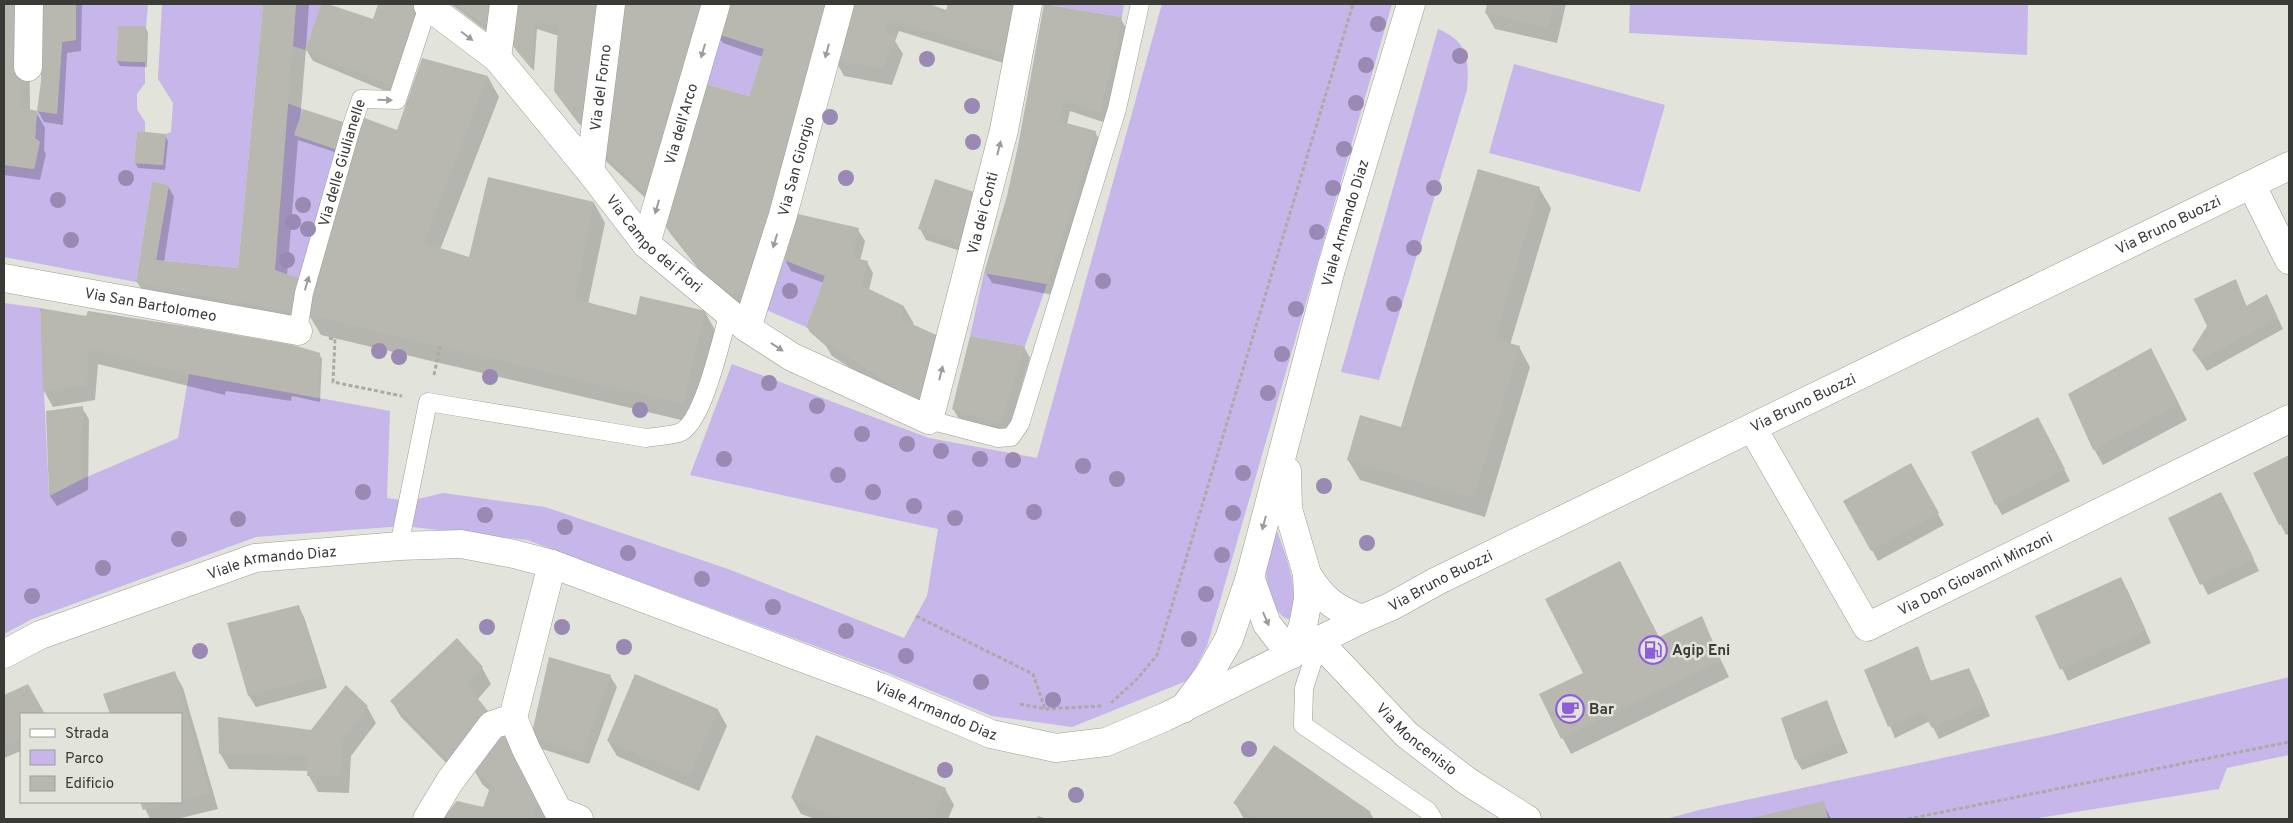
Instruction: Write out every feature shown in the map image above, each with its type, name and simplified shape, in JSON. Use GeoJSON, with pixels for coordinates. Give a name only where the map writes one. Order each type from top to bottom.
{"type":"FeatureCollection","features":[{"type":"Feature","properties":{"kind":"street"},"geometry":{"type":"LineString","coordinates":[[28,67],[29,4]]}},
{"type":"Feature","properties":{"kind":"street"},"geometry":{"type":"LineString","coordinates":[[497,58],[504,4]]}},
{"type":"Feature","properties":{"kind":"street","name":"Via del Forno"},"geometry":{"type":"LineString","coordinates":[[590,171],[611,4]]}},
{"type":"Feature","properties":{"kind":"street","name":"Via dell'Arco"},"geometry":{"type":"LineString","coordinates":[[646,244],[716,4]]}},
{"type":"Feature","properties":{"kind":"street","name":"Via San Giorgio"},"geometry":{"type":"LineString","coordinates":[[738,321],[783,215],[840,4]]}},
{"type":"Feature","properties":{"kind":"street","name":"Via dei Conti"},"geometry":{"type":"LineString","coordinates":[[929,420],[1004,130],[1028,4]]}},
{"type":"Feature","properties":{"kind":"street","name":"Viale Armando Diaz"},"geometry":{"type":"LineString","coordinates":[[1287,442],[1331,269],[1411,4]]}},
{"type":"Feature","properties":{"kind":"street","name":"Via Campo dei Fiori"},"geometry":{"type":"LineString","coordinates":[[428,5],[497,58],[590,171],[646,244],[738,321],[792,357],[929,420]]}},
{"type":"Feature","properties":{"kind":"street","name":"Via Bruno Buozzi"},"geometry":{"type":"LineString","coordinates":[[1319,642],[1362,619],[1392,606],[1407,596],[2252,186],[2289,166]]}},
{"type":"Feature","properties":{"kind":"street"},"geometry":{"type":"LineString","coordinates":[[2252,186],[2289,260]]}},
{"type":"Feature","properties":{"kind":"street","name":"Via San Bartolomeo"},"geometry":{"type":"LineString","coordinates":[[4,278],[298,331]]}},
{"type":"Feature","properties":{"kind":"street","name":"Via Don Giovanni Minzoni"},"geometry":{"type":"LineString","coordinates":[[1753,429],[1867,627],[2289,419]]}},
{"type":"Feature","properties":{"kind":"street"},"geometry":{"type":"LineString","coordinates":[[1250,577],[1267,624],[1291,655],[1303,626],[1308,599],[1307,574],[1288,509],[1287,442]]}},
{"type":"Feature","properties":{"kind":"street"},"geometry":{"type":"LineString","coordinates":[[1183,709],[1209,674],[1229,639],[1250,577],[1287,442]]}},
{"type":"Feature","properties":{"kind":"street","name":"Viale Armando Diaz"},"geometry":{"type":"LineString","coordinates":[[4,654],[40,635],[255,558],[399,546],[460,544],[514,554],[552,564],[880,687],[1000,736],[1056,748],[1106,742],[1183,709],[1319,642]]}},
{"type":"Feature","properties":{"kind":"street"},"geometry":{"type":"LineString","coordinates":[[552,564],[513,718],[526,749],[558,811],[580,819]]}},
{"type":"Feature","properties":{"kind":"street"},"geometry":{"type":"LineString","coordinates":[[1307,574],[1319,594],[1338,609],[1362,619]]}},
{"type":"Feature","properties":{"kind":"street","name":"Via Moncenisio"},"geometry":{"type":"LineString","coordinates":[[1319,642],[1407,735],[1467,782],[1528,819]]}},
{"type":"Feature","properties":{"kind":"street"},"geometry":{"type":"LineString","coordinates":[[427,819],[450,781],[492,725],[513,718]]}},
{"type":"Feature","properties":{"kind":"lane"},"geometry":{"type":"LineString","coordinates":[[929,420],[998,438],[1011,436],[1020,424],[1117,109],[1140,4]]}},
{"type":"Feature","properties":{"kind":"lane","name":"Via delle Giulianelle"},"geometry":{"type":"LineString","coordinates":[[298,331],[304,293],[361,99],[397,100],[428,5]]}},
{"type":"Feature","properties":{"kind":"lane"},"geometry":{"type":"LineString","coordinates":[[399,546],[428,402],[646,438],[681,432],[691,422],[703,401],[738,321]]}},
{"type":"Feature","properties":{"kind":"lane"},"geometry":{"type":"LineString","coordinates":[[1319,642],[1304,688],[1303,724],[1428,811],[1433,819]]}},
{"type":"Feature","properties":{"kind":"path"},"geometry":{"type":"LineString","coordinates":[[1011,703],[1045,709],[1108,706],[1137,679],[1157,655],[1353,4]]}},
{"type":"Feature","properties":{"kind":"path"},"geometry":{"type":"LineString","coordinates":[[334,339],[333,382],[428,402]]}},
{"type":"Feature","properties":{"kind":"path"},"geometry":{"type":"LineString","coordinates":[[916,616],[1033,674],[1045,709]]}},
{"type":"Feature","properties":{"kind":"path"},"geometry":{"type":"LineString","coordinates":[[1908,819],[2289,742]]}},
{"type":"Feature","properties":{"kind":"green space"},"geometry":{"type":"Polygon","coordinates":[[[76,4],[148,4],[146,26],[118,26],[116,61],[145,62],[145,83],[137,94],[137,109],[145,122],[145,132],[137,131],[134,163],[162,165],[166,134],[171,132],[173,103],[158,79],[162,4],[263,4],[238,268],[156,260],[169,185],[152,181],[136,282],[4,257],[4,165],[34,169],[40,142],[35,138],[37,111],[57,114],[62,42],[76,40],[76,4]]]}},
{"type":"Feature","properties":{"kind":"green space"},"geometry":{"type":"Polygon","coordinates":[[[296,4],[321,4],[305,50],[293,46],[296,4]]]}},
{"type":"Feature","properties":{"kind":"green space"},"geometry":{"type":"Polygon","coordinates":[[[1045,4],[1124,4],[1122,17],[1045,4]]]}},
{"type":"Feature","properties":{"kind":"green space"},"geometry":{"type":"Polygon","coordinates":[[[1162,4],[1392,4],[1207,646],[1189,680],[1072,727],[992,716],[886,672],[527,540],[404,526],[256,537],[32,619],[4,634],[4,303],[40,308],[49,496],[82,479],[178,438],[189,374],[390,411],[387,498],[409,501],[443,493],[545,507],[728,569],[904,638],[927,596],[938,529],[690,475],[732,364],[929,438],[1037,458],[1162,4]]]}},
{"type":"Feature","properties":{"kind":"green space"},"geometry":{"type":"Polygon","coordinates":[[[1630,4],[2028,4],[2027,55],[1629,33],[1630,4]]]}},
{"type":"Feature","properties":{"kind":"green space"},"geometry":{"type":"Polygon","coordinates":[[[1438,29],[1456,40],[1465,53],[1468,70],[1467,90],[1379,380],[1341,372],[1438,29]]]}},
{"type":"Feature","properties":{"kind":"green space"},"geometry":{"type":"Polygon","coordinates":[[[715,33],[764,49],[749,96],[699,82],[715,33]]]}},
{"type":"Feature","properties":{"kind":"green space"},"geometry":{"type":"Polygon","coordinates":[[[1514,64],[1665,105],[1640,192],[1489,153],[1514,64]]]}},
{"type":"Feature","properties":{"kind":"green space"},"geometry":{"type":"Polygon","coordinates":[[[287,103],[303,109],[294,135],[338,150],[302,279],[274,271],[287,103]]]}},
{"type":"Feature","properties":{"kind":"green space"},"geometry":{"type":"Polygon","coordinates":[[[784,260],[825,276],[806,327],[764,309],[784,260]]]}},
{"type":"Feature","properties":{"kind":"green space"},"geometry":{"type":"Polygon","coordinates":[[[984,273],[1047,284],[1025,346],[970,336],[984,273]]]}},
{"type":"Feature","properties":{"kind":"green space"},"geometry":{"type":"Polygon","coordinates":[[[1274,522],[1290,569],[1294,594],[1292,618],[1287,619],[1282,616],[1274,604],[1267,580],[1266,566],[1274,522]]]}},
{"type":"Feature","properties":{"kind":"green space"},"geometry":{"type":"Polygon","coordinates":[[[2289,677],[2289,755],[2227,768],[2219,789],[2032,819],[1666,819],[1699,810],[2055,734],[2289,677]]]}},
{"type":"Feature","properties":{"kind":"building"},"geometry":{"type":"Polygon","coordinates":[[[4,4],[23,4],[20,107],[37,111],[35,138],[40,142],[34,169],[4,165],[4,4]]]}},
{"type":"Feature","properties":{"kind":"building"},"geometry":{"type":"Polygon","coordinates":[[[42,4],[76,4],[76,40],[62,42],[57,114],[37,111],[41,81],[42,4]]]}},
{"type":"Feature","properties":{"kind":"building"},"geometry":{"type":"Polygon","coordinates":[[[263,4],[296,4],[275,270],[302,279],[295,313],[136,282],[152,181],[169,185],[156,260],[238,268],[263,4]]]}},
{"type":"Feature","properties":{"kind":"building"},"geometry":{"type":"Polygon","coordinates":[[[321,4],[328,4],[373,19],[378,4],[421,4],[421,6],[413,10],[415,34],[396,88],[305,50],[321,4]]]}},
{"type":"Feature","properties":{"kind":"building"},"geometry":{"type":"Polygon","coordinates":[[[457,4],[497,4],[492,31],[457,4]]]}},
{"type":"Feature","properties":{"kind":"building"},"geometry":{"type":"Polygon","coordinates":[[[510,4],[603,4],[584,126],[579,124],[554,91],[558,27],[535,20],[531,68],[512,45],[510,4]]]}},
{"type":"Feature","properties":{"kind":"building"},"geometry":{"type":"Polygon","coordinates":[[[621,4],[711,4],[651,199],[599,150],[621,4]]]}},
{"type":"Feature","properties":{"kind":"building"},"geometry":{"type":"Polygon","coordinates":[[[723,4],[832,4],[749,298],[729,292],[704,274],[662,222],[699,82],[749,96],[764,49],[715,33],[723,4]]]}},
{"type":"Feature","properties":{"kind":"building"},"geometry":{"type":"Polygon","coordinates":[[[849,4],[929,4],[946,10],[948,4],[1018,4],[1007,56],[888,19],[884,32],[895,37],[883,69],[834,60],[849,4]]]}},
{"type":"Feature","properties":{"kind":"building"},"geometry":{"type":"Polygon","coordinates":[[[1044,4],[1122,17],[1100,113],[1064,100],[1059,121],[1096,131],[1047,284],[984,273],[1007,196],[1044,4]]]}},
{"type":"Feature","properties":{"kind":"building"},"geometry":{"type":"Polygon","coordinates":[[[1487,4],[1554,4],[1548,28],[1485,13],[1487,4]]]}},
{"type":"Feature","properties":{"kind":"building"},"geometry":{"type":"Polygon","coordinates":[[[118,26],[146,26],[145,62],[116,61],[118,26]]]}},
{"type":"Feature","properties":{"kind":"building"},"geometry":{"type":"Polygon","coordinates":[[[422,58],[488,76],[424,243],[469,257],[488,177],[594,202],[575,299],[636,315],[640,296],[706,311],[683,404],[308,315],[313,278],[362,117],[397,130],[422,58]]]}},
{"type":"Feature","properties":{"kind":"building"},"geometry":{"type":"Polygon","coordinates":[[[303,109],[346,123],[338,150],[294,135],[303,109]]]}},
{"type":"Feature","properties":{"kind":"building"},"geometry":{"type":"Polygon","coordinates":[[[137,131],[166,134],[163,165],[134,163],[137,131]]]}},
{"type":"Feature","properties":{"kind":"building"},"geometry":{"type":"Polygon","coordinates":[[[1478,169],[1540,187],[1495,339],[1520,346],[1474,498],[1347,460],[1360,415],[1401,427],[1478,169]]]}},
{"type":"Feature","properties":{"kind":"building"},"geometry":{"type":"Polygon","coordinates":[[[935,179],[980,194],[967,245],[918,229],[935,179]]]}},
{"type":"Feature","properties":{"kind":"building"},"geometry":{"type":"Polygon","coordinates":[[[798,214],[859,228],[852,257],[868,261],[861,285],[904,306],[901,319],[943,338],[926,408],[822,340],[806,327],[825,276],[784,260],[798,214]]]}},
{"type":"Feature","properties":{"kind":"building"},"geometry":{"type":"Polygon","coordinates":[[[2236,279],[2246,306],[2267,294],[2278,318],[2200,360],[2192,350],[2207,326],[2194,299],[2236,279]]]}},
{"type":"Feature","properties":{"kind":"building"},"geometry":{"type":"Polygon","coordinates":[[[40,308],[86,316],[88,311],[197,328],[293,345],[320,353],[318,398],[189,374],[89,348],[87,385],[43,391],[40,308]]]}},
{"type":"Feature","properties":{"kind":"building"},"geometry":{"type":"Polygon","coordinates":[[[970,336],[1025,346],[1001,424],[952,409],[970,336]]]}},
{"type":"Feature","properties":{"kind":"building"},"geometry":{"type":"Polygon","coordinates":[[[2151,348],[2179,404],[2093,450],[2068,394],[2151,348]]]}},
{"type":"Feature","properties":{"kind":"building"},"geometry":{"type":"Polygon","coordinates":[[[83,406],[82,479],[49,496],[46,411],[83,406]]]}},
{"type":"Feature","properties":{"kind":"building"},"geometry":{"type":"Polygon","coordinates":[[[2038,417],[2065,469],[1995,505],[1971,452],[2038,417]]]}},
{"type":"Feature","properties":{"kind":"building"},"geometry":{"type":"Polygon","coordinates":[[[2289,455],[2289,520],[2279,525],[2253,473],[2289,455]]]}},
{"type":"Feature","properties":{"kind":"building"},"geometry":{"type":"Polygon","coordinates":[[[1911,463],[1939,513],[1871,551],[1843,501],[1911,463]]]}},
{"type":"Feature","properties":{"kind":"building"},"geometry":{"type":"Polygon","coordinates":[[[2221,492],[2254,559],[2200,585],[2168,518],[2221,492]]]}},
{"type":"Feature","properties":{"kind":"building"},"geometry":{"type":"Polygon","coordinates":[[[1620,561],[1659,637],[1702,616],[1721,661],[1561,739],[1539,694],[1583,673],[1545,599],[1620,561]]]}},
{"type":"Feature","properties":{"kind":"building"},"geometry":{"type":"Polygon","coordinates":[[[2121,577],[2146,631],[2060,670],[2035,616],[2121,577]]]}},
{"type":"Feature","properties":{"kind":"building"},"geometry":{"type":"Polygon","coordinates":[[[299,605],[322,676],[248,696],[227,623],[299,605]]]}},
{"type":"Feature","properties":{"kind":"building"},"geometry":{"type":"Polygon","coordinates":[[[457,638],[483,667],[467,685],[491,715],[451,762],[390,701],[457,638]]]}},
{"type":"Feature","properties":{"kind":"building"},"geometry":{"type":"Polygon","coordinates":[[[1918,646],[1930,681],[1969,668],[1985,704],[1932,728],[1922,711],[1888,727],[1864,670],[1918,646]]]}},
{"type":"Feature","properties":{"kind":"building"},"geometry":{"type":"Polygon","coordinates":[[[549,657],[611,675],[583,754],[531,737],[549,657]]]}},
{"type":"Feature","properties":{"kind":"building"},"geometry":{"type":"Polygon","coordinates":[[[175,671],[210,793],[182,800],[182,713],[110,713],[103,694],[175,671]]]}},
{"type":"Feature","properties":{"kind":"building"},"geometry":{"type":"Polygon","coordinates":[[[635,674],[718,709],[690,776],[607,741],[635,674]]]}},
{"type":"Feature","properties":{"kind":"building"},"geometry":{"type":"Polygon","coordinates":[[[28,684],[44,713],[20,713],[20,738],[4,745],[4,695],[28,684]]]}},
{"type":"Feature","properties":{"kind":"building"},"geometry":{"type":"Polygon","coordinates":[[[346,685],[368,706],[343,740],[340,777],[307,776],[308,756],[219,754],[218,717],[311,730],[346,685]]]}},
{"type":"Feature","properties":{"kind":"building"},"geometry":{"type":"Polygon","coordinates":[[[1827,700],[1843,742],[1795,760],[1781,718],[1827,700]]]}},
{"type":"Feature","properties":{"kind":"building"},"geometry":{"type":"Polygon","coordinates":[[[500,730],[542,788],[533,819],[442,819],[457,801],[483,807],[491,785],[472,768],[500,730]]]}},
{"type":"Feature","properties":{"kind":"building"},"geometry":{"type":"Polygon","coordinates":[[[816,735],[946,788],[933,819],[843,819],[791,798],[816,735]]]}},
{"type":"Feature","properties":{"kind":"building"},"geometry":{"type":"Polygon","coordinates":[[[1274,745],[1371,812],[1367,819],[1256,819],[1233,803],[1274,745]]]}},
{"type":"Feature","properties":{"kind":"building"},"geometry":{"type":"Polygon","coordinates":[[[1824,801],[1828,819],[1751,819],[1751,818],[1824,801]]]}},
{"type":"Feature","properties":{"kind":"building"},"geometry":{"type":"Polygon","coordinates":[[[140,803],[169,803],[143,810],[140,803]]]}},
{"type":"Feature","properties":{"kind":"place","name":"Agip Eni"},"geometry":{"type":"Point","coordinates":[1653,650]}},
{"type":"Feature","properties":{"kind":"place","name":"Bar"},"geometry":{"type":"Point","coordinates":[1570,709]}}]}
